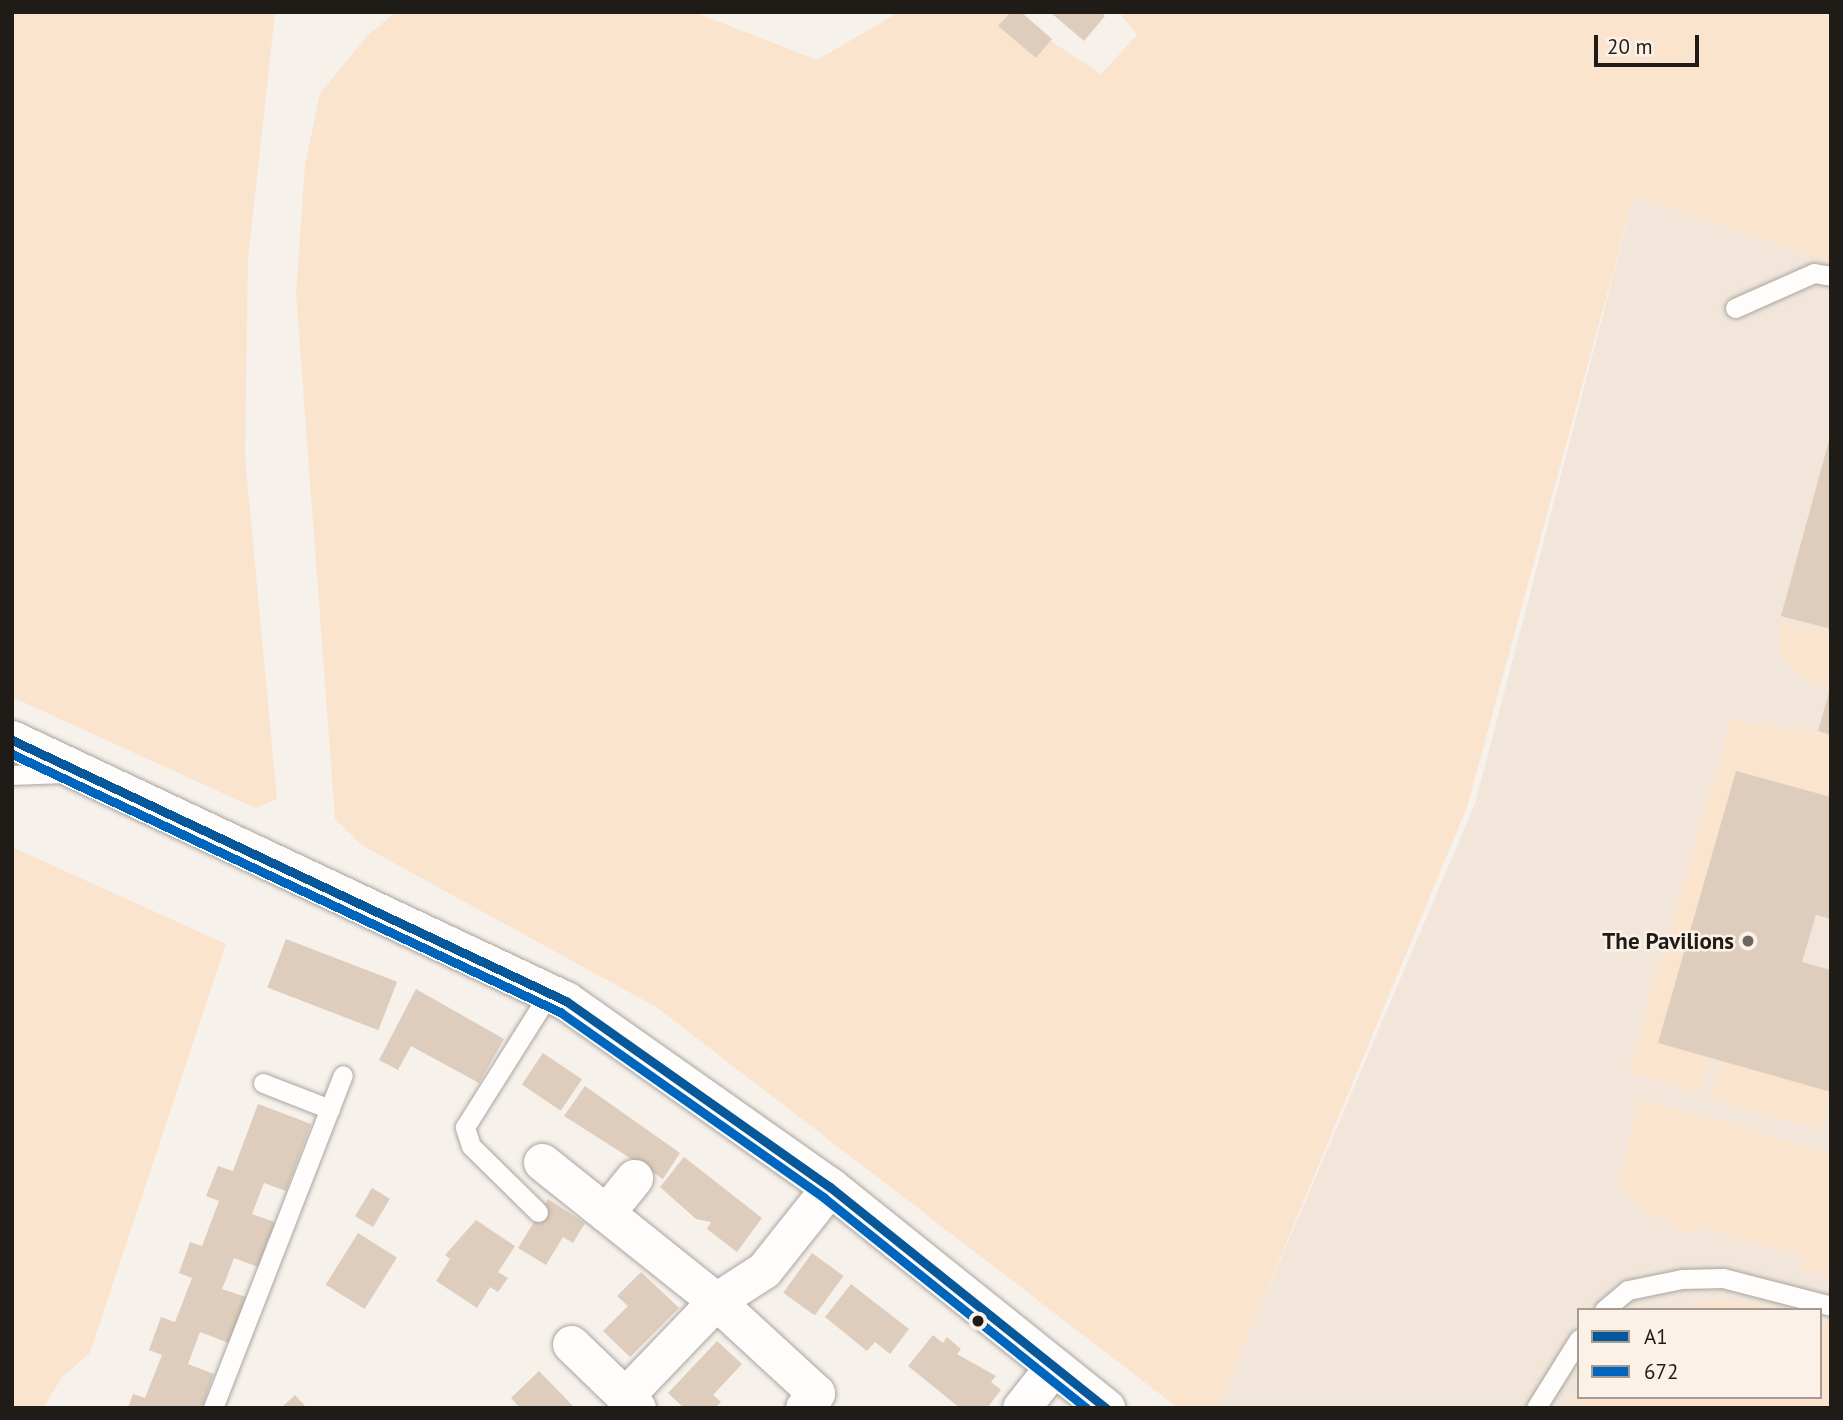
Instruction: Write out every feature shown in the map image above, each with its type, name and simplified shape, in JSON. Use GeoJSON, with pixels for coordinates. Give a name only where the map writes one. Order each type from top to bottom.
{"type":"FeatureCollection","features":[{"type":"Feature","properties":{"kind":"highway"},"geometry":{"type":"LineString","coordinates":[[12,740],[550,992],[682,1077],[830,1187],[1106,1408]]}},
{"type":"Feature","properties":{"kind":"street"},"geometry":{"type":"LineString","coordinates":[[542,1162],[716,1301],[816,1393],[804,1408]]}},
{"type":"Feature","properties":{"kind":"street"},"geometry":{"type":"LineString","coordinates":[[606,1213],[634,1178]]}},
{"type":"Feature","properties":{"kind":"street"},"geometry":{"type":"LineString","coordinates":[[571,1344],[631,1402],[716,1301],[764,1269],[830,1187]]}},
{"type":"Feature","properties":{"kind":"street"},"geometry":{"type":"LineString","coordinates":[[1021,1408],[1054,1366]]}},
{"type":"Feature","properties":{"kind":"lane"},"geometry":{"type":"LineString","coordinates":[[1735,308],[1814,273],[1831,276]]}},
{"type":"Feature","properties":{"kind":"lane"},"geometry":{"type":"LineString","coordinates":[[12,775],[82,773]]}},
{"type":"Feature","properties":{"kind":"lane"},"geometry":{"type":"LineString","coordinates":[[538,1212],[471,1146],[465,1127],[550,992]]}},
{"type":"Feature","properties":{"kind":"lane"},"geometry":{"type":"LineString","coordinates":[[213,1408],[343,1075]]}},
{"type":"Feature","properties":{"kind":"lane"},"geometry":{"type":"LineString","coordinates":[[263,1083],[330,1110]]}},
{"type":"Feature","properties":{"kind":"lane"},"geometry":{"type":"LineString","coordinates":[[1606,1308],[1628,1290],[1696,1279],[1723,1278],[1831,1306]]}},
{"type":"Feature","properties":{"kind":"lane"},"geometry":{"type":"LineString","coordinates":[[1536,1408],[1577,1342]]}},
{"type":"Feature","properties":{"kind":"shaded area"},"geometry":{"type":"Polygon","coordinates":[[[12,12],[280,12],[275,14],[248,259],[245,457],[277,799],[255,808],[12,697],[12,12]]]}},
{"type":"Feature","properties":{"kind":"shaded area"},"geometry":{"type":"Polygon","coordinates":[[[396,12],[694,12],[817,60],[899,12],[1007,12],[1101,74],[1137,35],[1119,12],[1831,12],[1831,262],[1634,196],[1467,807],[1218,1408],[1178,1408],[656,1007],[363,846],[335,819],[296,293],[305,165],[320,93],[369,34],[396,12]]]}},
{"type":"Feature","properties":{"kind":"shaded area"},"geometry":{"type":"Polygon","coordinates":[[[1831,12],[1831,1408],[1217,1408],[1475,804],[1634,196],[1831,12]]]}},
{"type":"Feature","properties":{"kind":"shaded area"},"geometry":{"type":"Polygon","coordinates":[[[1778,621],[1831,634],[1831,688],[1804,677],[1780,654],[1778,621]]]}},
{"type":"Feature","properties":{"kind":"shaded area"},"geometry":{"type":"Polygon","coordinates":[[[1731,720],[1831,735],[1831,797],[1736,771],[1658,1042],[1709,1057],[1699,1093],[1628,1073],[1731,720]]]}},
{"type":"Feature","properties":{"kind":"shaded area"},"geometry":{"type":"Polygon","coordinates":[[[12,847],[226,944],[90,1353],[62,1377],[43,1408],[12,1408],[12,847]]]}},
{"type":"Feature","properties":{"kind":"shaded area"},"geometry":{"type":"Polygon","coordinates":[[[1721,1060],[1831,1092],[1821,1130],[1710,1098],[1721,1060]]]}},
{"type":"Feature","properties":{"kind":"shaded area"},"geometry":{"type":"Polygon","coordinates":[[[1641,1099],[1831,1153],[1831,1278],[1801,1269],[1804,1256],[1700,1228],[1684,1232],[1633,1204],[1617,1183],[1641,1099]]]}},
{"type":"Feature","properties":{"kind":"shaded area"},"geometry":{"type":"Polygon","coordinates":[[[1719,1300],[1774,1308],[1679,1308],[1719,1300]]]}},
{"type":"Feature","properties":{"kind":"shaded area"},"geometry":{"type":"Polygon","coordinates":[[[1822,1321],[1831,1324],[1831,1408],[1570,1408],[1577,1396],[1577,1399],[1822,1399],[1822,1321]]]}},
{"type":"Feature","properties":{"kind":"building"},"geometry":{"type":"Polygon","coordinates":[[[1011,12],[1021,12],[1052,39],[1036,58],[998,26],[1011,12]]]}},
{"type":"Feature","properties":{"kind":"building"},"geometry":{"type":"Polygon","coordinates":[[[1050,12],[1101,12],[1105,16],[1084,41],[1050,12]]]}},
{"type":"Feature","properties":{"kind":"building"},"geometry":{"type":"Polygon","coordinates":[[[1831,437],[1831,629],[1781,616],[1831,437]]]}},
{"type":"Feature","properties":{"kind":"building"},"geometry":{"type":"Polygon","coordinates":[[[1831,689],[1831,735],[1818,731],[1831,689]]]}},
{"type":"Feature","properties":{"kind":"building","name":"The Pavilions"},"geometry":{"type":"Polygon","coordinates":[[[1736,771],[1831,797],[1831,919],[1816,915],[1802,962],[1831,970],[1831,1092],[1658,1043],[1736,771]]]}},
{"type":"Feature","properties":{"kind":"building"},"geometry":{"type":"Polygon","coordinates":[[[286,939],[397,982],[378,1030],[267,988],[286,939]]]}},
{"type":"Feature","properties":{"kind":"building"},"geometry":{"type":"Polygon","coordinates":[[[416,989],[504,1039],[479,1083],[411,1046],[398,1070],[379,1060],[416,989]]]}},
{"type":"Feature","properties":{"kind":"building"},"geometry":{"type":"Polygon","coordinates":[[[543,1053],[582,1079],[561,1111],[522,1085],[543,1053]]]}},
{"type":"Feature","properties":{"kind":"building"},"geometry":{"type":"Polygon","coordinates":[[[585,1086],[680,1153],[663,1179],[564,1116],[585,1086]]]}},
{"type":"Feature","properties":{"kind":"building"},"geometry":{"type":"Polygon","coordinates":[[[258,1104],[311,1124],[286,1191],[264,1183],[252,1214],[275,1222],[258,1267],[234,1258],[222,1289],[246,1297],[229,1343],[200,1332],[188,1364],[214,1374],[202,1408],[128,1408],[133,1394],[145,1398],[162,1355],[149,1350],[161,1317],[175,1322],[192,1278],[179,1273],[190,1242],[202,1246],[219,1201],[206,1196],[218,1166],[233,1171],[258,1104]]]}},
{"type":"Feature","properties":{"kind":"building"},"geometry":{"type":"Polygon","coordinates":[[[684,1157],[762,1218],[737,1252],[707,1229],[711,1222],[696,1219],[660,1187],[684,1157]]]}},
{"type":"Feature","properties":{"kind":"building"},"geometry":{"type":"Polygon","coordinates":[[[372,1188],[390,1199],[373,1227],[355,1216],[372,1188]]]}},
{"type":"Feature","properties":{"kind":"building"},"geometry":{"type":"Polygon","coordinates":[[[548,1199],[585,1223],[573,1243],[563,1237],[546,1265],[518,1248],[548,1199]]]}},
{"type":"Feature","properties":{"kind":"building"},"geometry":{"type":"Polygon","coordinates":[[[476,1220],[515,1246],[498,1272],[508,1278],[498,1292],[490,1287],[477,1308],[436,1281],[450,1259],[445,1255],[476,1220]]]}},
{"type":"Feature","properties":{"kind":"building"},"geometry":{"type":"Polygon","coordinates":[[[358,1233],[397,1257],[365,1309],[326,1285],[358,1233]]]}},
{"type":"Feature","properties":{"kind":"building"},"geometry":{"type":"Polygon","coordinates":[[[812,1253],[844,1276],[815,1316],[783,1293],[812,1253]]]}},
{"type":"Feature","properties":{"kind":"building"},"geometry":{"type":"Polygon","coordinates":[[[641,1272],[679,1308],[630,1357],[603,1331],[628,1306],[617,1296],[641,1272]]]}},
{"type":"Feature","properties":{"kind":"building"},"geometry":{"type":"Polygon","coordinates":[[[851,1284],[909,1329],[890,1354],[875,1342],[867,1351],[825,1317],[851,1284]]]}},
{"type":"Feature","properties":{"kind":"building"},"geometry":{"type":"Polygon","coordinates":[[[933,1335],[943,1343],[947,1337],[961,1349],[957,1354],[996,1376],[991,1382],[1001,1390],[987,1408],[960,1408],[908,1366],[933,1335]]]}},
{"type":"Feature","properties":{"kind":"building"},"geometry":{"type":"Polygon","coordinates":[[[717,1341],[742,1364],[713,1395],[721,1402],[715,1408],[684,1408],[668,1393],[717,1341]]]}},
{"type":"Feature","properties":{"kind":"building"},"geometry":{"type":"Polygon","coordinates":[[[539,1371],[575,1408],[520,1408],[511,1398],[539,1371]]]}},
{"type":"Feature","properties":{"kind":"building"},"geometry":{"type":"Polygon","coordinates":[[[295,1395],[307,1408],[281,1408],[295,1395]]]}},
{"type":"Feature","properties":{"kind":"transit line","name":"A1"},"geometry":{"type":"LineString","coordinates":[[12,740],[566,1001],[830,1187],[1106,1408]]}},
{"type":"Feature","properties":{"kind":"transit line","name":"672"},"geometry":{"type":"LineString","coordinates":[[12,754],[560,1012],[823,1197],[1086,1408]]}},
{"type":"Feature","properties":{"kind":"place","name":"The Pavilions"},"geometry":{"type":"Point","coordinates":[1748,941]}}]}
